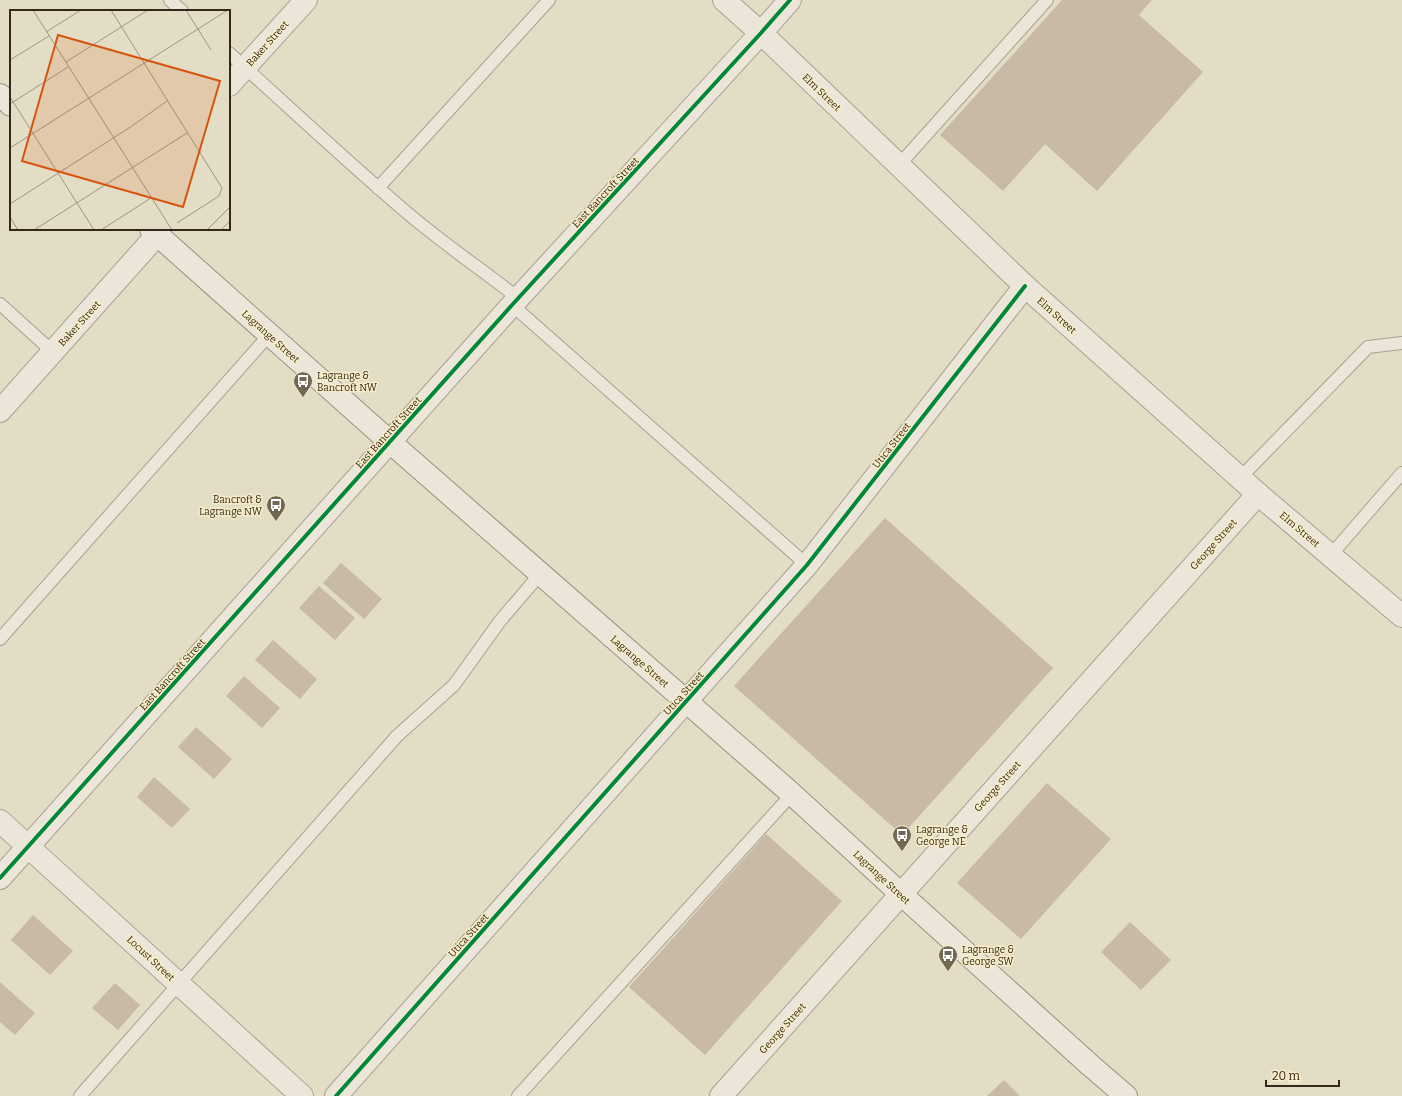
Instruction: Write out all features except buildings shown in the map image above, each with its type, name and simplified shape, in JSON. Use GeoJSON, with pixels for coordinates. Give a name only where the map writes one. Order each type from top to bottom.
{"type":"FeatureCollection","features":[{"type":"Feature","properties":{"kind":"street","name":"Baker Street"},"geometry":{"type":"LineString","coordinates":[[230,84],[306,0]]}},
{"type":"Feature","properties":{"kind":"street","name":"Elm Street"},"geometry":{"type":"LineString","coordinates":[[724,0],[761,33],[1025,286],[1258,494],[1402,616]]}},
{"type":"Feature","properties":{"kind":"street","name":"East Bancroft Street"},"geometry":{"type":"LineString","coordinates":[[0,878],[515,302],[790,0]]}},
{"type":"Feature","properties":{"kind":"street"},"geometry":{"type":"LineString","coordinates":[[0,95],[10,104]]}},
{"type":"Feature","properties":{"kind":"street","name":"Baker Street"},"geometry":{"type":"LineString","coordinates":[[0,411],[53,352],[154,232]]}},
{"type":"Feature","properties":{"kind":"street","name":"Lagrange Street"},"geometry":{"type":"LineString","coordinates":[[154,232],[390,442],[792,794],[1122,1095]]}},
{"type":"Feature","properties":{"kind":"street","name":"Utica Street"},"geometry":{"type":"LineString","coordinates":[[336,1096],[807,565],[1025,286]]}},
{"type":"Feature","properties":{"kind":"street","name":"George Street"},"geometry":{"type":"LineString","coordinates":[[721,1096],[1258,494]]}},
{"type":"Feature","properties":{"kind":"street","name":"Locust Street"},"geometry":{"type":"LineString","coordinates":[[0,820],[302,1096]]}},
{"type":"Feature","properties":{"kind":"lane"},"geometry":{"type":"LineString","coordinates":[[170,0],[181,10]]}},
{"type":"Feature","properties":{"kind":"lane"},"geometry":{"type":"LineString","coordinates":[[378,188],[549,0]]}},
{"type":"Feature","properties":{"kind":"lane"},"geometry":{"type":"LineString","coordinates":[[899,165],[1047,0]]}},
{"type":"Feature","properties":{"kind":"lane"},"geometry":{"type":"LineString","coordinates":[[230,54],[282,100],[335,151],[406,213],[515,302],[807,565]]}},
{"type":"Feature","properties":{"kind":"lane"},"geometry":{"type":"LineString","coordinates":[[0,304],[53,352]]}},
{"type":"Feature","properties":{"kind":"lane"},"geometry":{"type":"LineString","coordinates":[[0,640],[269,335]]}},
{"type":"Feature","properties":{"kind":"lane"},"geometry":{"type":"LineString","coordinates":[[1240,478],[1368,347],[1402,342]]}},
{"type":"Feature","properties":{"kind":"lane"},"geometry":{"type":"LineString","coordinates":[[1330,556],[1402,473]]}},
{"type":"Feature","properties":{"kind":"lane"},"geometry":{"type":"LineString","coordinates":[[80,1096],[398,736],[454,685],[500,621],[540,573]]}},
{"type":"Feature","properties":{"kind":"lane"},"geometry":{"type":"LineString","coordinates":[[518,1096],[792,794]]}},
{"type":"Feature","properties":{"kind":"cycle path"},"geometry":{"type":"LineString","coordinates":[[0,878],[512,305],[790,0]]}},
{"type":"Feature","properties":{"kind":"cycle path"},"geometry":{"type":"LineString","coordinates":[[336,1096],[807,565],[1025,286]]}},
{"type":"Feature","properties":{"kind":"place","name":"Lagrange & Bancroft NW"},"geometry":{"type":"Point","coordinates":[303,398]}},
{"type":"Feature","properties":{"kind":"place","name":"Bancroft & Lagrange NW"},"geometry":{"type":"Point","coordinates":[276,522]}},
{"type":"Feature","properties":{"kind":"place","name":"Lagrange & George NE"},"geometry":{"type":"Point","coordinates":[902,852]}},
{"type":"Feature","properties":{"kind":"place","name":"Lagrange & George SW"},"geometry":{"type":"Point","coordinates":[948,972]}}]}
